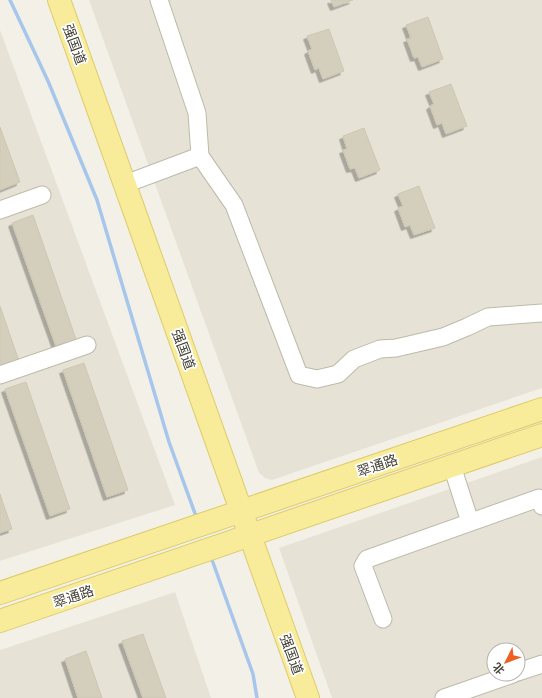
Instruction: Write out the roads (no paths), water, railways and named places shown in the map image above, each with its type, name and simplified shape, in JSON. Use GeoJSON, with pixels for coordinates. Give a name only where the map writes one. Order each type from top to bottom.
{"type":"FeatureCollection","features":[{"type":"Feature","properties":{"kind":"main road","name":"强国道"},"geometry":{"type":"LineString","coordinates":[[59,0],[238,484]]}},
{"type":"Feature","properties":{"kind":"main road","name":"强国道"},"geometry":{"type":"LineString","coordinates":[[71,0],[136,180],[238,484]]}},
{"type":"Feature","properties":{"kind":"main road","name":"翠通路"},"geometry":{"type":"LineString","coordinates":[[0,621],[222,546],[231,539],[250,519],[542,409]]}},
{"type":"Feature","properties":{"kind":"main road","name":"翠通路"},"geometry":{"type":"LineString","coordinates":[[0,593],[212,521],[250,519],[452,466],[542,436]]}},
{"type":"Feature","properties":{"kind":"main road"},"geometry":{"type":"LineString","coordinates":[[238,484],[250,519]]}},
{"type":"Feature","properties":{"kind":"main road"},"geometry":{"type":"LineString","coordinates":[[212,521],[229,501],[238,484]]}},
{"type":"Feature","properties":{"kind":"main road","name":"强国道"},"geometry":{"type":"LineString","coordinates":[[250,519],[308,698]]}},
{"type":"Feature","properties":{"kind":"main road","name":"强国道"},"geometry":{"type":"LineString","coordinates":[[250,519],[318,698]]}},
{"type":"Feature","properties":{"kind":"street"},"geometry":{"type":"LineString","coordinates":[[159,0],[198,114],[200,156],[234,205],[298,375],[316,379],[338,374],[354,359],[380,349],[396,348],[443,337],[488,316],[542,313]]}},
{"type":"Feature","properties":{"kind":"street"},"geometry":{"type":"LineString","coordinates":[[136,180],[200,156]]}},
{"type":"Feature","properties":{"kind":"street"},"geometry":{"type":"LineString","coordinates":[[0,210],[42,195]]}},
{"type":"Feature","properties":{"kind":"street"},"geometry":{"type":"LineString","coordinates":[[0,375],[87,345]]}},
{"type":"Feature","properties":{"kind":"street"},"geometry":{"type":"LineString","coordinates":[[452,466],[470,522]]}},
{"type":"Feature","properties":{"kind":"street"},"geometry":{"type":"LineString","coordinates":[[383,619],[363,566],[367,559],[539,498],[542,506]]}},
{"type":"Feature","properties":{"kind":"street"},"geometry":{"type":"LineString","coordinates":[[526,669],[542,664]]}},
{"type":"Feature","properties":{"kind":"street"},"geometry":{"type":"LineString","coordinates":[[450,697],[492,682]]}},
{"type":"Feature","properties":{"kind":"waterway"},"geometry":{"type":"LineString","coordinates":[[10,0],[48,81],[97,200],[169,442],[197,519]]}},
{"type":"Feature","properties":{"kind":"waterway"},"geometry":{"type":"LineString","coordinates":[[211,557],[253,674],[257,698]]}}]}
